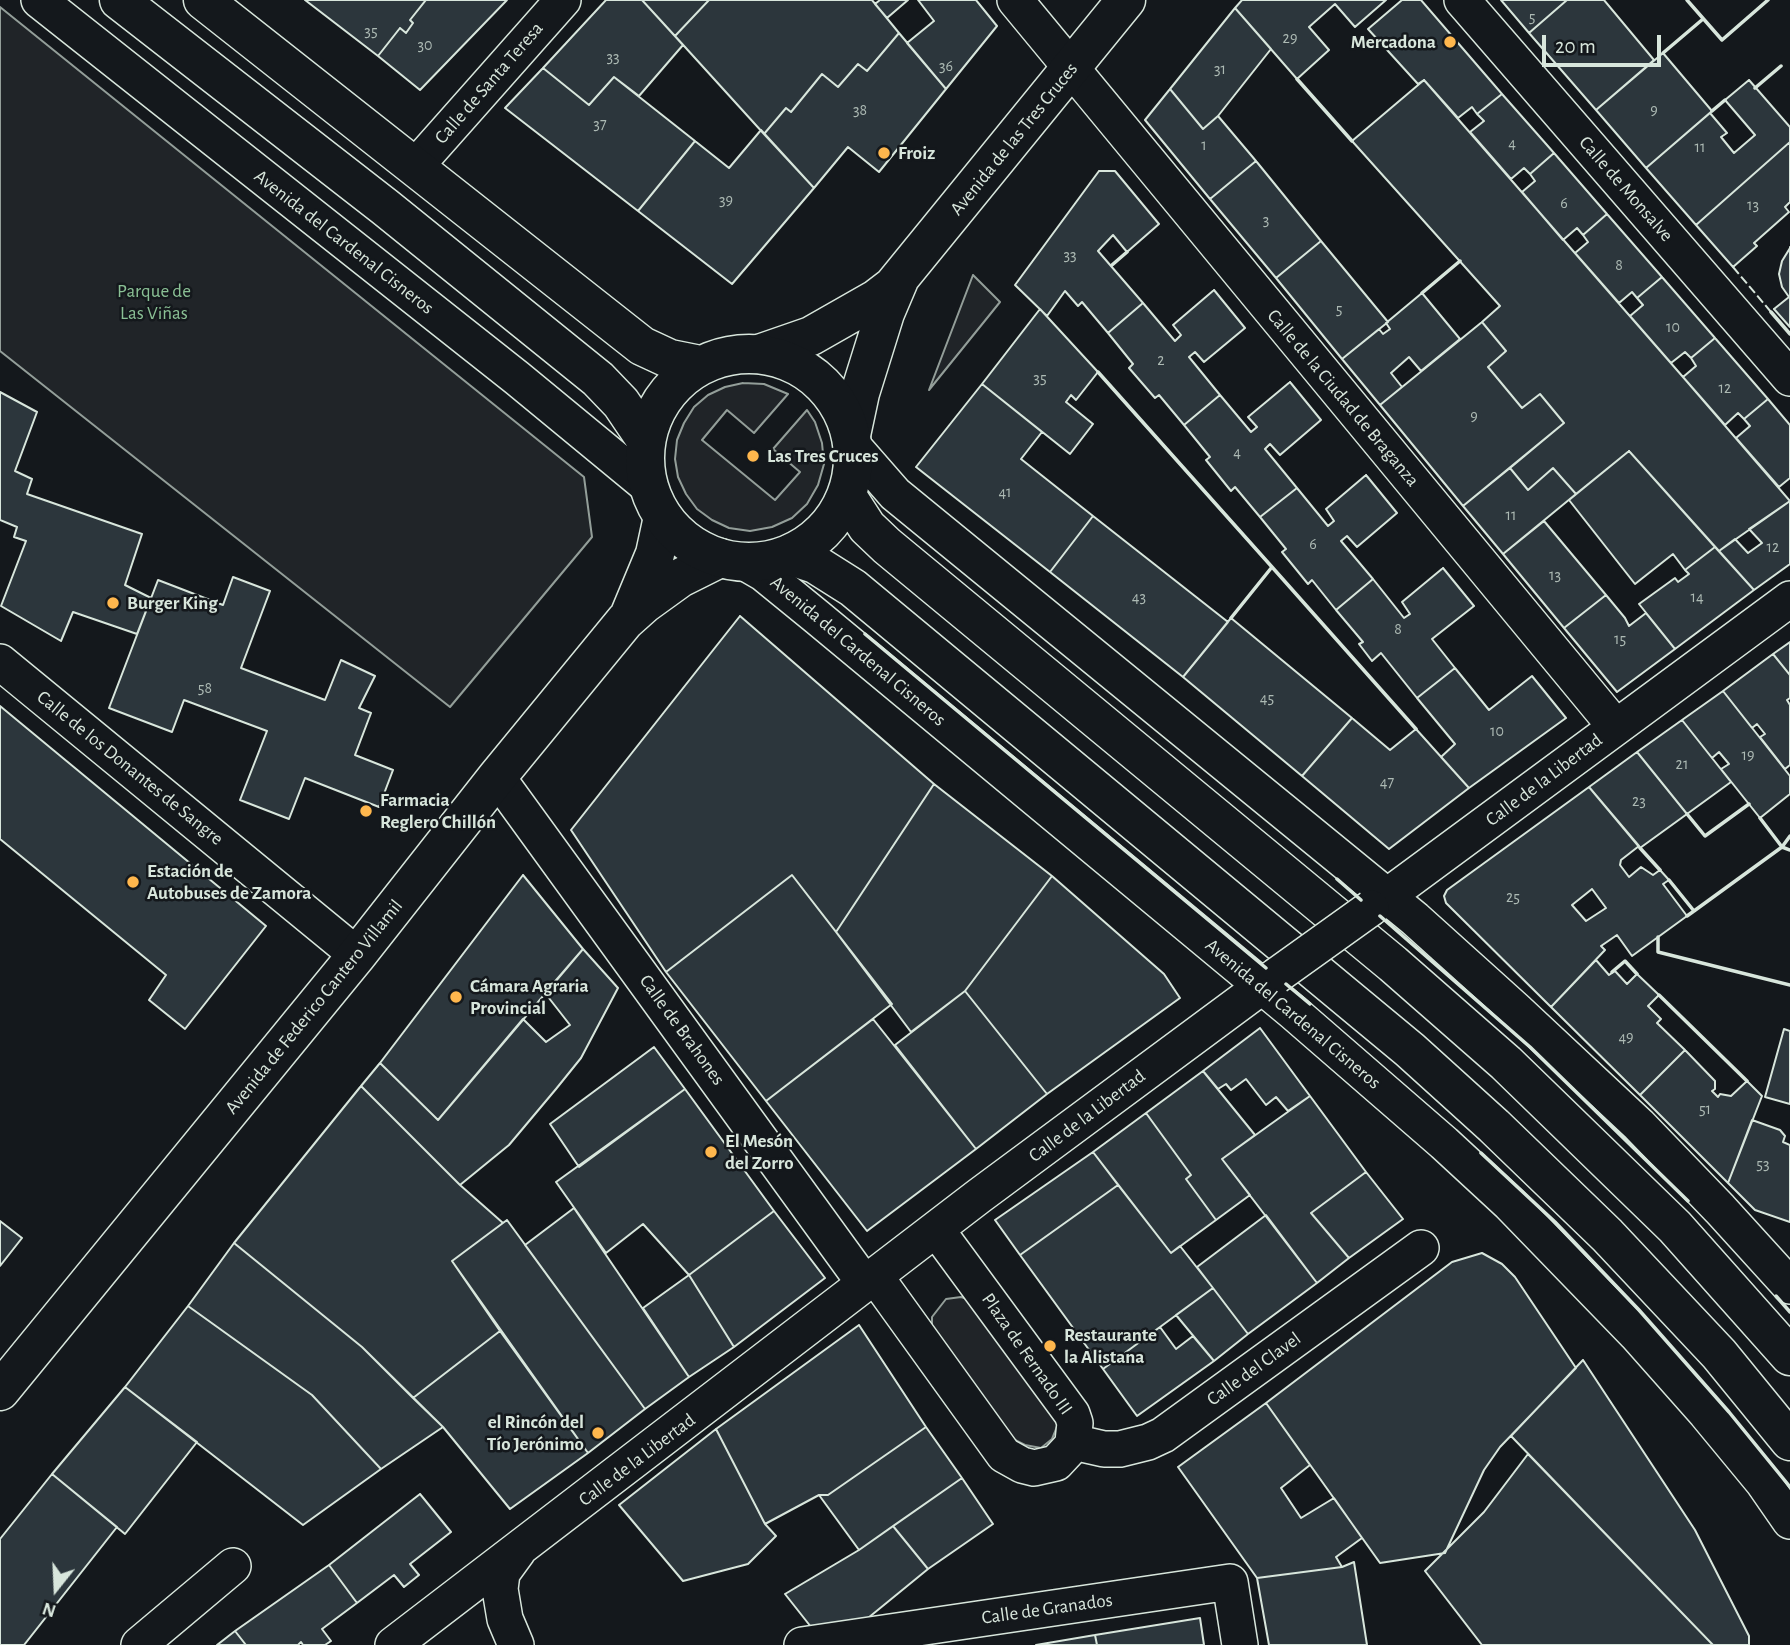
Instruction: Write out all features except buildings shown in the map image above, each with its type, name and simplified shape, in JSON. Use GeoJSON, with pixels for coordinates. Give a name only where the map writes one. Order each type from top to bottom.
{"type":"FeatureCollection","features":[{"type":"Feature","properties":{"kind":"main road"},"geometry":{"type":"LineString","coordinates":[[119,0],[589,371],[621,403],[646,440]]}},
{"type":"Feature","properties":{"kind":"main road","name":"Avenida del Cardenal Cisneros"},"geometry":{"type":"LineString","coordinates":[[203,0],[642,346],[670,359],[700,365]]}},
{"type":"Feature","properties":{"kind":"main road","name":"Avenida de las Tres Cruces"},"geometry":{"type":"LineString","coordinates":[[759,354],[811,336],[876,299],[900,278],[1126,0]]}},
{"type":"Feature","properties":{"kind":"main road","name":"Avenida de las Tres Cruces"},"geometry":{"type":"LineString","coordinates":[[852,441],[860,393],[888,306],[900,278]]}},
{"type":"Feature","properties":{"kind":"main road","name":"Avenida del Cardenal Cisneros"},"geometry":{"type":"LineString","coordinates":[[759,354],[786,360],[817,378],[834,397],[842,409],[852,441],[853,472],[847,496],[818,537],[788,555],[769,560],[732,560],[687,542],[656,501],[644,463],[646,440],[652,417],[663,397],[679,380],[700,365],[733,355],[759,354]]}},
{"type":"Feature","properties":{"kind":"main road"},"geometry":{"type":"LineString","coordinates":[[847,496],[867,527],[887,546],[1393,964],[1506,1063],[1675,1227],[1790,1356]]}},
{"type":"Feature","properties":{"kind":"main road","name":"Avenida de Federico Cantero Villamil"},"geometry":{"type":"LineString","coordinates":[[625,621],[655,554],[656,501]]}},
{"type":"Feature","properties":{"kind":"main road","name":"Avenida del Cardenal Cisneros"},"geometry":{"type":"LineString","coordinates":[[788,555],[815,564],[853,588],[1410,1050],[1523,1152],[1636,1264],[1719,1354],[1790,1441]]}},
{"type":"Feature","properties":{"kind":"main road","name":"Avenida de Federico Cantero Villamil"},"geometry":{"type":"LineString","coordinates":[[0,1391],[357,955],[497,777],[625,621],[643,604],[680,578],[732,560]]}},
{"type":"Feature","properties":{"kind":"street","name":"Avenida del Cardenal Cisneros"},"geometry":{"type":"LineString","coordinates":[[39,0],[506,369],[656,501]]}},
{"type":"Feature","properties":{"kind":"street","name":"Calle de Santa Teresa"},"geometry":{"type":"LineString","coordinates":[[415,167],[563,0]]}},
{"type":"Feature","properties":{"kind":"street","name":"Calle de la Ciudad de Braganza"},"geometry":{"type":"LineString","coordinates":[[1015,0],[1615,726]]}},
{"type":"Feature","properties":{"kind":"street","name":"Calle de Monsalve"},"geometry":{"type":"LineString","coordinates":[[1462,0],[1790,378]]}},
{"type":"Feature","properties":{"kind":"street","name":"Avenida del Cardenal Cisneros"},"geometry":{"type":"LineString","coordinates":[[852,441],[895,494],[1600,1085],[1790,1286]]}},
{"type":"Feature","properties":{"kind":"street","name":"Avenida del Cardenal Cisneros"},"geometry":{"type":"LineString","coordinates":[[732,560],[773,580],[1269,982],[1444,1143],[1572,1266],[1706,1413],[1763,1482],[1790,1521]]}},
{"type":"Feature","properties":{"kind":"street","name":"Calle de la Libertad"},"geometry":{"type":"LineString","coordinates":[[393,1645],[936,1229],[1790,598]]}},
{"type":"Feature","properties":{"kind":"street","name":"Calle de los Donantes de Sangre"},"geometry":{"type":"LineString","coordinates":[[0,662],[357,955]]}},
{"type":"Feature","properties":{"kind":"street","name":"Calle de Brahones"},"geometry":{"type":"LineString","coordinates":[[497,777],[870,1280]]}},
{"type":"Feature","properties":{"kind":"street","name":"Plaza de Fernado III"},"geometry":{"type":"LineString","coordinates":[[870,1280],[1004,1455],[1034,1468],[1046,1466],[1064,1456],[1073,1441],[1075,1423],[1068,1406],[936,1229]]}},
{"type":"Feature","properties":{"kind":"street","name":"Calle del Clavel"},"geometry":{"type":"LineString","coordinates":[[1073,1441],[1104,1449],[1120,1449],[1163,1435],[1421,1248]]}},
{"type":"Feature","properties":{"kind":"street"},"geometry":{"type":"LineString","coordinates":[[516,1645],[505,1619],[500,1589],[502,1573],[519,1550]]}},
{"type":"Feature","properties":{"kind":"street"},"geometry":{"type":"LineString","coordinates":[[139,1645],[233,1566]]}},
{"type":"Feature","properties":{"kind":"street","name":"Calle de Granados"},"geometry":{"type":"LineString","coordinates":[[802,1645],[1230,1582],[1240,1645]]}},
{"type":"Feature","properties":{"kind":"green space","name":"Parque de Las Viñas"},"geometry":{"type":"Polygon","coordinates":[[[0,7],[584,477],[592,537],[450,707],[0,351],[0,7]]]}},
{"type":"Feature","properties":{"kind":"green space"},"geometry":{"type":"Polygon","coordinates":[[[973,275],[1000,302],[929,390],[973,275]]]}},
{"type":"Feature","properties":{"kind":"green space"},"geometry":{"type":"Polygon","coordinates":[[[743,383],[764,384],[788,394],[754,433],[727,410],[702,440],[775,500],[800,472],[773,449],[807,410],[815,422],[822,443],[824,464],[818,485],[807,504],[792,518],[772,527],[750,531],[729,528],[697,509],[678,477],[675,459],[677,440],[694,407],[708,395],[743,383]]]}},
{"type":"Feature","properties":{"kind":"green space"},"geometry":{"type":"Polygon","coordinates":[[[961,1297],[977,1302],[1059,1422],[1052,1439],[1041,1448],[1025,1445],[1009,1437],[932,1327],[932,1317],[946,1299],[961,1297]]]}},
{"type":"Feature","properties":{"kind":"fence"},"geometry":{"type":"LineString","coordinates":[[1733,267],[1771,312],[1774,309]]}},
{"type":"Feature","properties":{"kind":"wall"},"geometry":{"type":"LineString","coordinates":[[1687,0],[1722,40],[1768,0]]}},
{"type":"Feature","properties":{"kind":"wall"},"geometry":{"type":"LineString","coordinates":[[1663,53],[1703,19]]}},
{"type":"Feature","properties":{"kind":"wall"},"geometry":{"type":"LineString","coordinates":[[1755,88],[1781,66]]}},
{"type":"Feature","properties":{"kind":"wall"},"geometry":{"type":"LineString","coordinates":[[1297,79],[1352,141]]}},
{"type":"Feature","properties":{"kind":"wall"},"geometry":{"type":"LineString","coordinates":[[1712,111],[1725,100]]}},
{"type":"Feature","properties":{"kind":"wall"},"geometry":{"type":"LineString","coordinates":[[1112,265],[1127,252]]}},
{"type":"Feature","properties":{"kind":"wall"},"geometry":{"type":"LineString","coordinates":[[1422,293],[1460,261]]}},
{"type":"Feature","properties":{"kind":"wall"},"geometry":{"type":"LineString","coordinates":[[1771,312],[1790,334]]}},
{"type":"Feature","properties":{"kind":"wall"},"geometry":{"type":"LineString","coordinates":[[1098,372],[1272,567],[1231,618]]}},
{"type":"Feature","properties":{"kind":"wall"},"geometry":{"type":"LineString","coordinates":[[1272,567],[1416,729]]}},
{"type":"Feature","properties":{"kind":"wall"},"geometry":{"type":"LineString","coordinates":[[865,634],[1266,968]]}},
{"type":"Feature","properties":{"kind":"wall"},"geometry":{"type":"LineString","coordinates":[[1687,814],[1705,836],[1749,804]]}},
{"type":"Feature","properties":{"kind":"wall"},"geometry":{"type":"LineString","coordinates":[[1760,818],[1782,847],[1790,836]]}},
{"type":"Feature","properties":{"kind":"wall"},"geometry":{"type":"LineString","coordinates":[[1694,911],[1782,847],[1790,850]]}},
{"type":"Feature","properties":{"kind":"wall"},"geometry":{"type":"LineString","coordinates":[[1640,848],[1660,870]]}},
{"type":"Feature","properties":{"kind":"wall"},"geometry":{"type":"LineString","coordinates":[[1337,879],[1361,900]]}},
{"type":"Feature","properties":{"kind":"wall"},"geometry":{"type":"LineString","coordinates":[[1669,880],[1694,911],[1687,916]]}},
{"type":"Feature","properties":{"kind":"wall"},"geometry":{"type":"LineString","coordinates":[[1380,916],[1530,1047],[1688,1201]]}},
{"type":"Feature","properties":{"kind":"wall"},"geometry":{"type":"LineString","coordinates":[[1658,937],[1658,952],[1790,985]]}},
{"type":"Feature","properties":{"kind":"wall"},"geometry":{"type":"LineString","coordinates":[[1612,972],[1625,961],[1637,974]]}},
{"type":"Feature","properties":{"kind":"wall"},"geometry":{"type":"LineString","coordinates":[[1286,984],[1310,1004]]}},
{"type":"Feature","properties":{"kind":"wall"},"geometry":{"type":"LineString","coordinates":[[1659,995],[1747,1081]]}},
{"type":"Feature","properties":{"kind":"wall"},"geometry":{"type":"LineString","coordinates":[[1481,1153],[1555,1222],[1639,1310],[1729,1412],[1790,1487]]}},
{"type":"Feature","properties":{"kind":"wall"},"geometry":{"type":"LineString","coordinates":[[1776,1296],[1790,1312]]}},
{"type":"Feature","properties":{"kind":"place","name":"Mercadona"},"geometry":{"type":"Point","coordinates":[1450,42]}},
{"type":"Feature","properties":{"kind":"place","name":"Froiz"},"geometry":{"type":"Point","coordinates":[884,153]}},
{"type":"Feature","properties":{"kind":"place","name":"Las Tres Cruces"},"geometry":{"type":"Point","coordinates":[753,456]}},
{"type":"Feature","properties":{"kind":"place","name":"Burger King"},"geometry":{"type":"Point","coordinates":[113,603]}},
{"type":"Feature","properties":{"kind":"place","name":"Farmacia Reglero Chillón"},"geometry":{"type":"Point","coordinates":[366,811]}},
{"type":"Feature","properties":{"kind":"place","name":"Estación de Autobuses de Zamora"},"geometry":{"type":"Point","coordinates":[133,882]}},
{"type":"Feature","properties":{"kind":"place","name":"Cámara Agraria Provincial"},"geometry":{"type":"Point","coordinates":[456,997]}},
{"type":"Feature","properties":{"kind":"place","name":"El Mesón del Zorro"},"geometry":{"type":"Point","coordinates":[711,1152]}},
{"type":"Feature","properties":{"kind":"place","name":"Restaurante la Alistana"},"geometry":{"type":"Point","coordinates":[1050,1346]}},
{"type":"Feature","properties":{"kind":"place","name":"el Rincón del Tío Jerónimo"},"geometry":{"type":"Point","coordinates":[598,1433]}}]}
